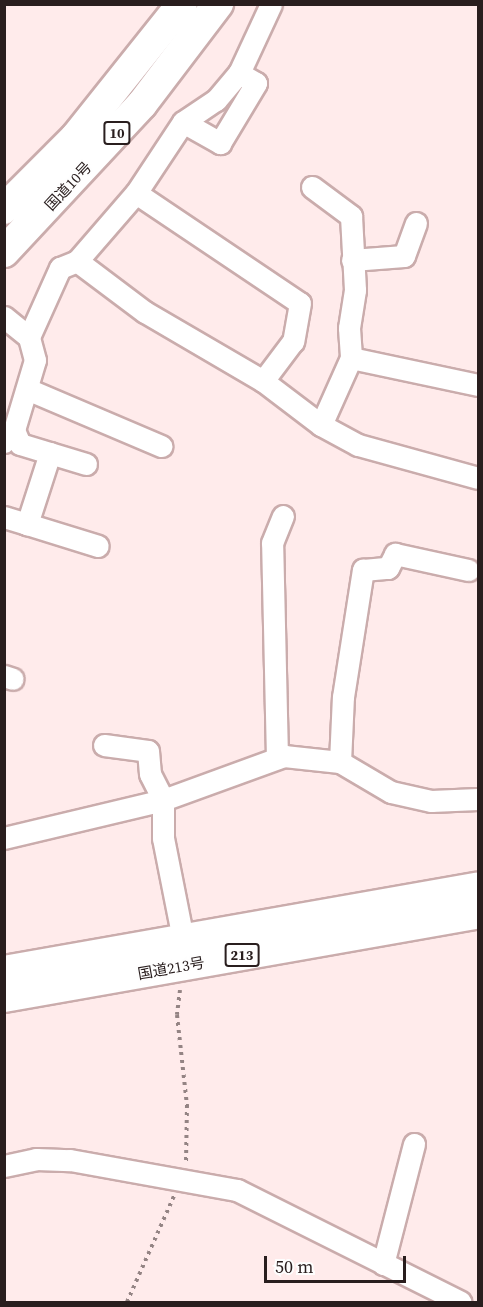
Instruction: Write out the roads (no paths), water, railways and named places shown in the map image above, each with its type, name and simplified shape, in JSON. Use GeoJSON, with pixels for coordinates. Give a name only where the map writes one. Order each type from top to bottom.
{"type":"FeatureCollection","features":[{"type":"Feature","properties":{"kind":"highway","name":"国道10号"},"geometry":{"type":"LineString","coordinates":[[4,209],[75,138],[182,4]]}},
{"type":"Feature","properties":{"kind":"highway","name":"国道10号"},"geometry":{"type":"LineString","coordinates":[[4,252],[142,104],[218,4]]}},
{"type":"Feature","properties":{"kind":"highway","name":"国道213号"},"geometry":{"type":"LineString","coordinates":[[4,997],[183,952],[478,887]]}},
{"type":"Feature","properties":{"kind":"highway","name":"国道213号"},"geometry":{"type":"LineString","coordinates":[[4,971],[183,952],[478,913]]}},
{"type":"Feature","properties":{"kind":"street"},"geometry":{"type":"LineString","coordinates":[[29,337],[60,267],[77,261],[136,193],[183,122],[216,100],[239,74],[271,4]]}},
{"type":"Feature","properties":{"kind":"street"},"geometry":{"type":"LineString","coordinates":[[183,122],[220,143],[256,83],[239,74]]}},
{"type":"Feature","properties":{"kind":"street"},"geometry":{"type":"LineString","coordinates":[[312,187],[351,216],[351,260],[356,290],[349,328],[351,358],[321,425]]}},
{"type":"Feature","properties":{"kind":"street"},"geometry":{"type":"LineString","coordinates":[[136,193],[300,303],[293,341],[263,381]]}},
{"type":"Feature","properties":{"kind":"street"},"geometry":{"type":"LineString","coordinates":[[351,260],[404,256],[416,223]]}},
{"type":"Feature","properties":{"kind":"street"},"geometry":{"type":"LineString","coordinates":[[77,261],[145,312],[263,381],[321,425],[358,445],[478,478]]}},
{"type":"Feature","properties":{"kind":"street"},"geometry":{"type":"LineString","coordinates":[[4,317],[29,337],[35,360],[27,389],[9,436],[20,444],[86,464]]}},
{"type":"Feature","properties":{"kind":"street"},"geometry":{"type":"LineString","coordinates":[[351,358],[478,385]]}},
{"type":"Feature","properties":{"kind":"street"},"geometry":{"type":"LineString","coordinates":[[27,389],[161,446]]}},
{"type":"Feature","properties":{"kind":"street"},"geometry":{"type":"LineString","coordinates":[[27,524],[50,453]]}},
{"type":"Feature","properties":{"kind":"street"},"geometry":{"type":"LineString","coordinates":[[277,758],[272,543],[283,516]]}},
{"type":"Feature","properties":{"kind":"street"},"geometry":{"type":"LineString","coordinates":[[4,517],[98,546]]}},
{"type":"Feature","properties":{"kind":"street"},"geometry":{"type":"LineString","coordinates":[[340,762],[343,697],[363,570],[388,568],[395,554],[468,570]]}},
{"type":"Feature","properties":{"kind":"street"},"geometry":{"type":"LineString","coordinates":[[104,745],[148,751],[150,774],[163,800],[163,838],[183,952]]}},
{"type":"Feature","properties":{"kind":"street"},"geometry":{"type":"LineString","coordinates":[[4,838],[163,800],[277,758],[314,756],[340,762],[391,792],[431,801],[478,799]]}},
{"type":"Feature","properties":{"kind":"street"},"geometry":{"type":"LineString","coordinates":[[383,1264],[414,1144]]}},
{"type":"Feature","properties":{"kind":"street"},"geometry":{"type":"LineString","coordinates":[[4,1166],[36,1159],[70,1160],[185,1177],[237,1190],[461,1302]]}}]}
